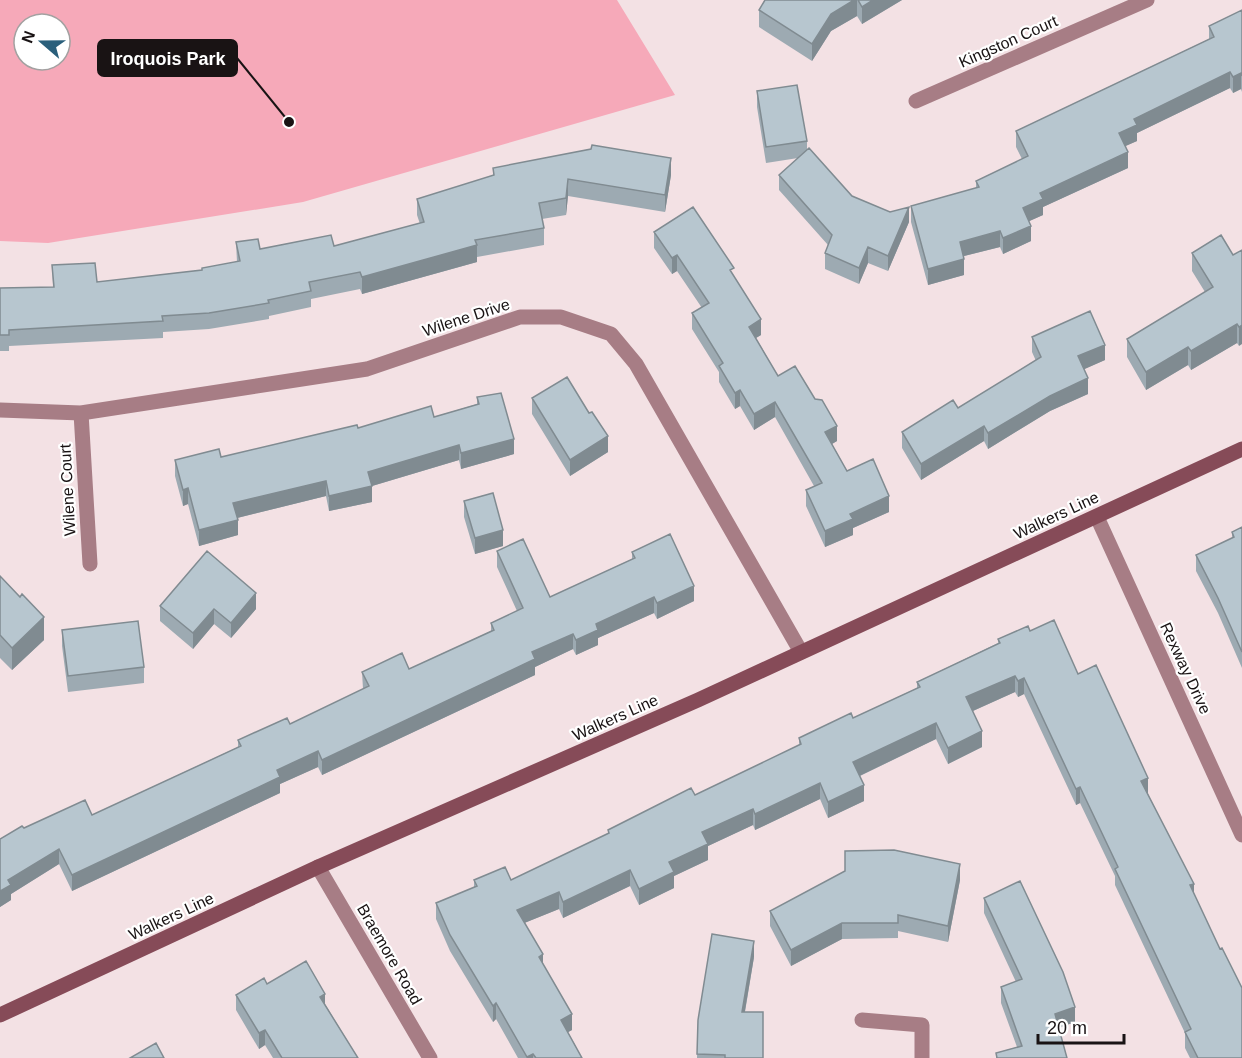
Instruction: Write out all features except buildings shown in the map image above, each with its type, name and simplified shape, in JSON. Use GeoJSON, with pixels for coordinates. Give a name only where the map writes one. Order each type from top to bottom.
{"type":"FeatureCollection","features":[{"type":"Feature","properties":{"kind":"main road","name":"Walkers Line"},"geometry":{"type":"LineString","coordinates":[[0,1014],[318,867],[801,652],[1242,449]]}},
{"type":"Feature","properties":{"kind":"street","name":"Kingston Court"},"geometry":{"type":"LineString","coordinates":[[916,101],[1147,0]]}},
{"type":"Feature","properties":{"kind":"street","name":"Wilene Drive"},"geometry":{"type":"LineString","coordinates":[[0,410],[81,413],[368,369],[520,318],[561,317],[611,334],[636,364],[801,652]]}},
{"type":"Feature","properties":{"kind":"street","name":"Wilene Court"},"geometry":{"type":"LineString","coordinates":[[81,413],[90,564]]}},
{"type":"Feature","properties":{"kind":"street","name":"Rexway Drive"},"geometry":{"type":"LineString","coordinates":[[1096,517],[1242,835]]}},
{"type":"Feature","properties":{"kind":"street","name":"Braemore Road"},"geometry":{"type":"LineString","coordinates":[[318,867],[430,1058]]}},
{"type":"Feature","properties":{"kind":"street"},"geometry":{"type":"LineString","coordinates":[[862,1020],[922,1025],[922,1058]]}},
{"type":"Feature","properties":{"kind":"shaded area"},"geometry":{"type":"Polygon","coordinates":[[[0,0],[617,0],[675,95],[303,202],[48,243],[0,241],[0,0]]]}},
{"type":"Feature","properties":{"kind":"place","name":"Iroquois Park"},"geometry":{"type":"Point","coordinates":[289,122]}}]}
